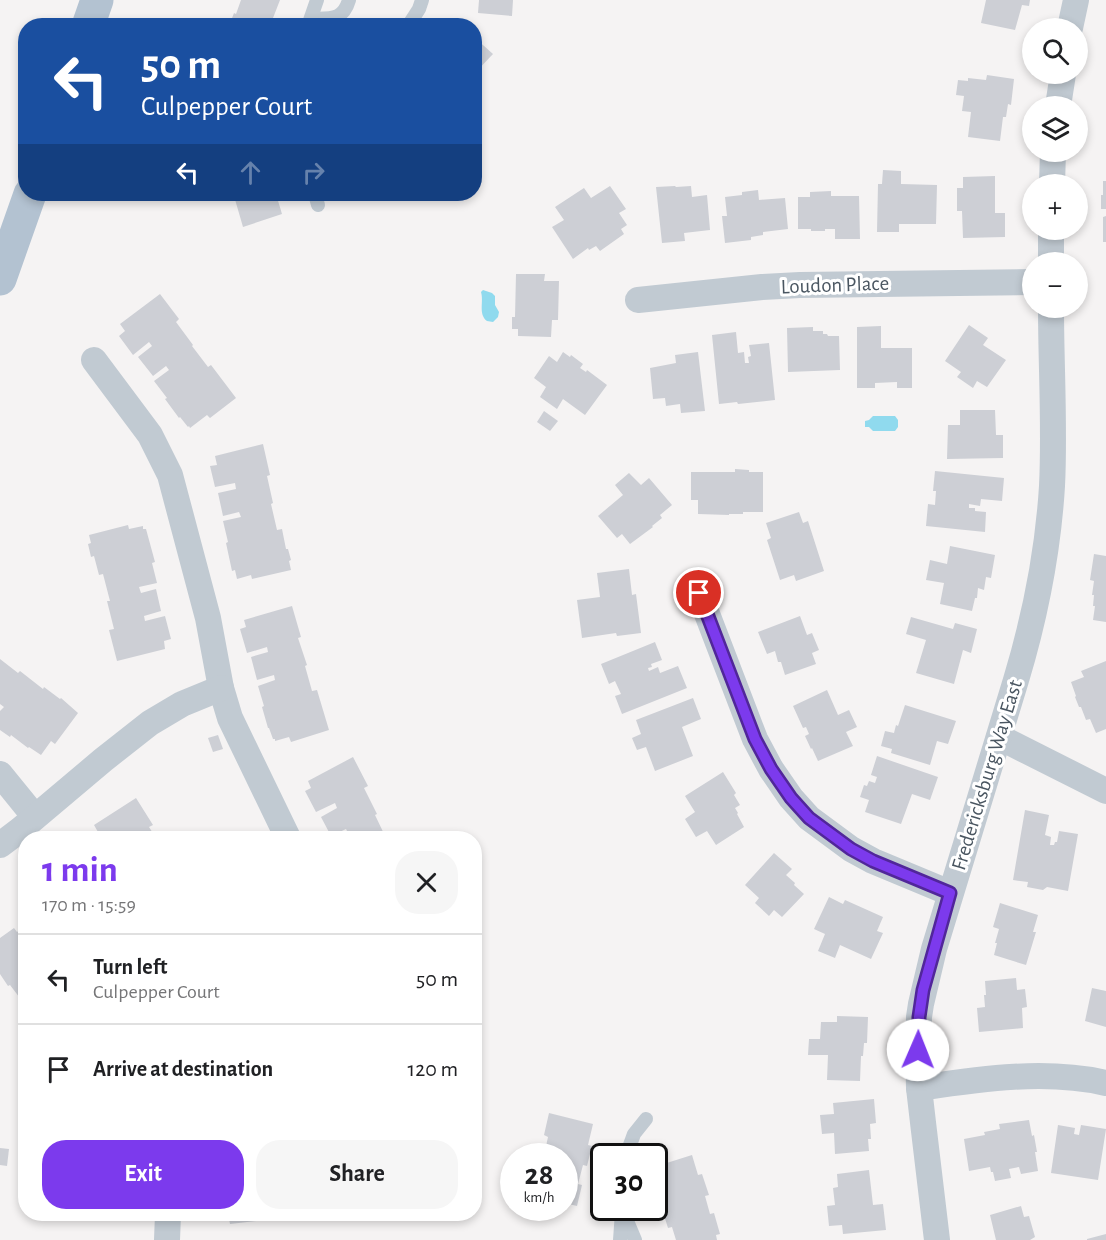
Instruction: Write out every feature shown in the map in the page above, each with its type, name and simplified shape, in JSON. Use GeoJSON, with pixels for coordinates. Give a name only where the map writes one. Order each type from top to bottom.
{"type":"FeatureCollection","features":[{"type":"Feature","properties":{"kind":"main road"},"geometry":{"type":"LineString","coordinates":[[91,18],[97,0]]}},
{"type":"Feature","properties":{"kind":"main road"},"geometry":{"type":"LineString","coordinates":[[0,279],[28,201]]}},
{"type":"Feature","properties":{"kind":"street"},"geometry":{"type":"LineString","coordinates":[[1072,18],[1076,0]]}},
{"type":"Feature","properties":{"kind":"street","name":"Loudon Place"},"geometry":{"type":"LineString","coordinates":[[638,300],[800,285],[1022,282]]}},
{"type":"Feature","properties":{"kind":"street","name":"Fredericksburg Way East"},"geometry":{"type":"LineString","coordinates":[[937,1240],[920,1088],[919,1017],[929,968],[950,893],[1030,635],[1050,516],[1053,449],[1051,318]]}},
{"type":"Feature","properties":{"kind":"street"},"geometry":{"type":"LineString","coordinates":[[94,360],[150,435],[171,475],[208,618],[221,688],[231,718],[285,831]]}},
{"type":"Feature","properties":{"kind":"street"},"geometry":{"type":"LineString","coordinates":[[699,593],[755,739],[771,769],[791,798],[809,818],[851,849],[873,861],[950,893]]}},
{"type":"Feature","properties":{"kind":"street"},"geometry":{"type":"LineString","coordinates":[[19,831],[156,719],[182,704],[221,688]]}},
{"type":"Feature","properties":{"kind":"street"},"geometry":{"type":"LineString","coordinates":[[999,737],[1106,791]]}},
{"type":"Feature","properties":{"kind":"street"},"geometry":{"type":"LineString","coordinates":[[0,774],[14,835]]}},
{"type":"Feature","properties":{"kind":"street"},"geometry":{"type":"LineString","coordinates":[[920,1088],[1000,1078],[1038,1076],[1068,1077],[1106,1083]]}},
{"type":"Feature","properties":{"kind":"street"},"geometry":{"type":"LineString","coordinates":[[167,1240],[168,1221]]}},
{"type":"Feature","properties":{"kind":"lane"},"geometry":{"type":"LineString","coordinates":[[311,18],[317,0]]}},
{"type":"Feature","properties":{"kind":"lane"},"geometry":{"type":"LineString","coordinates":[[331,18],[341,15],[350,0]]}},
{"type":"Feature","properties":{"kind":"lane"},"geometry":{"type":"LineString","coordinates":[[413,18],[422,0]]}},
{"type":"Feature","properties":{"kind":"lane"},"geometry":{"type":"LineString","coordinates":[[631,1143],[634,1134],[646,1119]]}},
{"type":"Feature","properties":{"kind":"lane"},"geometry":{"type":"LineString","coordinates":[[620,1240],[621,1221]]}},
{"type":"Feature","properties":{"kind":"lane"},"geometry":{"type":"LineString","coordinates":[[627,1221],[635,1240]]}},
{"type":"Feature","properties":{"kind":"water"},"geometry":{"type":"Polygon","coordinates":[[[483,290],[495,296],[495,305],[499,312],[493,322],[487,321],[483,315],[481,292],[483,290]]]}},
{"type":"Feature","properties":{"kind":"water"},"geometry":{"type":"Polygon","coordinates":[[[873,416],[895,416],[898,420],[898,427],[895,431],[873,431],[865,427],[865,421],[873,416]]]}},
{"type":"Feature","properties":{"kind":"building"},"geometry":{"type":"Polygon","coordinates":[[[241,0],[280,0],[273,18],[232,18],[234,13],[236,14],[241,0]]]}},
{"type":"Feature","properties":{"kind":"building"},"geometry":{"type":"Polygon","coordinates":[[[479,0],[513,0],[512,16],[478,13],[479,0]]]}},
{"type":"Feature","properties":{"kind":"building"},"geometry":{"type":"Polygon","coordinates":[[[986,0],[1030,0],[1029,6],[1022,5],[1015,30],[981,23],[986,0]]]}},
{"type":"Feature","properties":{"kind":"building"},"geometry":{"type":"Polygon","coordinates":[[[482,44],[493,54],[482,66],[482,44]]]}},
{"type":"Feature","properties":{"kind":"building"},"geometry":{"type":"Polygon","coordinates":[[[987,75],[1014,79],[1011,105],[1008,104],[1006,117],[1003,117],[1000,141],[968,137],[971,112],[962,111],[964,96],[956,95],[958,80],[968,81],[968,78],[986,80],[987,75]]]}},
{"type":"Feature","properties":{"kind":"building"},"geometry":{"type":"Polygon","coordinates":[[[883,170],[901,171],[901,184],[937,185],[936,224],[899,224],[899,232],[877,232],[878,184],[882,184],[883,170]]]}},
{"type":"Feature","properties":{"kind":"building"},"geometry":{"type":"Polygon","coordinates":[[[995,176],[995,213],[1005,213],[1005,237],[963,238],[962,211],[957,211],[957,188],[963,188],[963,177],[995,176]]]}},
{"type":"Feature","properties":{"kind":"building"},"geometry":{"type":"Polygon","coordinates":[[[1103,181],[1106,181],[1106,209],[1101,209],[1103,181]]]}},
{"type":"Feature","properties":{"kind":"building"},"geometry":{"type":"Polygon","coordinates":[[[610,186],[626,209],[619,213],[627,225],[621,229],[624,234],[600,251],[596,246],[589,250],[588,248],[573,259],[552,227],[564,220],[555,207],[584,188],[591,198],[610,186]]]}},
{"type":"Feature","properties":{"kind":"building"},"geometry":{"type":"Polygon","coordinates":[[[691,186],[692,197],[707,195],[710,230],[684,233],[685,241],[662,243],[656,187],[691,186]]]}},
{"type":"Feature","properties":{"kind":"building"},"geometry":{"type":"Polygon","coordinates":[[[758,190],[759,200],[785,198],[788,229],[763,232],[763,235],[751,237],[751,240],[725,243],[722,216],[727,216],[725,197],[758,190]]]}},
{"type":"Feature","properties":{"kind":"building"},"geometry":{"type":"Polygon","coordinates":[[[831,191],[831,196],[859,196],[860,239],[835,239],[835,229],[811,231],[811,229],[798,229],[798,197],[810,197],[810,192],[831,191]]]}},
{"type":"Feature","properties":{"kind":"building"},"geometry":{"type":"Polygon","coordinates":[[[235,201],[278,201],[282,214],[243,227],[235,201]]]}},
{"type":"Feature","properties":{"kind":"building"},"geometry":{"type":"Polygon","coordinates":[[[1106,216],[1106,242],[1103,242],[1103,217],[1106,216]]]}},
{"type":"Feature","properties":{"kind":"building"},"geometry":{"type":"Polygon","coordinates":[[[516,274],[545,274],[544,281],[559,281],[558,320],[552,320],[551,337],[518,336],[518,329],[512,329],[512,317],[515,317],[516,274]]]}},
{"type":"Feature","properties":{"kind":"building"},"geometry":{"type":"Polygon","coordinates":[[[160,294],[179,319],[176,322],[192,346],[208,367],[211,365],[236,398],[210,418],[207,415],[190,428],[179,418],[154,381],[169,370],[166,366],[153,376],[138,357],[152,346],[149,342],[133,355],[119,336],[125,331],[120,324],[160,294]]]}},
{"type":"Feature","properties":{"kind":"building"},"geometry":{"type":"Polygon","coordinates":[[[969,325],[988,338],[983,345],[1006,360],[987,387],[977,381],[973,388],[957,377],[961,372],[945,361],[969,325]]]}},
{"type":"Feature","properties":{"kind":"building"},"geometry":{"type":"Polygon","coordinates":[[[881,326],[881,348],[912,348],[912,388],[897,388],[897,382],[875,383],[875,388],[857,388],[857,327],[881,326]]]}},
{"type":"Feature","properties":{"kind":"building"},"geometry":{"type":"Polygon","coordinates":[[[813,327],[813,331],[823,331],[823,334],[828,336],[839,336],[840,370],[788,372],[787,328],[813,327]]]}},
{"type":"Feature","properties":{"kind":"building"},"geometry":{"type":"Polygon","coordinates":[[[736,332],[738,353],[744,352],[745,363],[749,363],[748,357],[751,356],[749,345],[769,343],[775,400],[719,404],[712,335],[736,332]]]}},
{"type":"Feature","properties":{"kind":"building"},"geometry":{"type":"Polygon","coordinates":[[[563,352],[583,364],[580,368],[586,372],[587,370],[607,385],[585,415],[563,399],[557,409],[540,397],[546,387],[534,378],[549,356],[557,362],[563,352]]]}},
{"type":"Feature","properties":{"kind":"building"},"geometry":{"type":"Polygon","coordinates":[[[698,352],[705,411],[681,413],[680,404],[666,406],[665,398],[653,399],[650,368],[676,363],[675,355],[698,352]]]}},
{"type":"Feature","properties":{"kind":"building"},"geometry":{"type":"Polygon","coordinates":[[[960,410],[995,410],[996,435],[1003,435],[1003,458],[947,459],[948,425],[960,425],[960,410]]]}},
{"type":"Feature","properties":{"kind":"building"},"geometry":{"type":"Polygon","coordinates":[[[544,411],[558,421],[550,431],[537,422],[544,411]]]}},
{"type":"Feature","properties":{"kind":"building"},"geometry":{"type":"Polygon","coordinates":[[[263,444],[270,475],[267,476],[273,503],[271,504],[277,530],[282,529],[291,560],[289,561],[291,570],[252,579],[251,575],[237,579],[235,570],[232,571],[223,521],[241,517],[239,512],[223,516],[218,493],[236,489],[235,483],[215,487],[210,466],[217,465],[215,456],[263,444]]]}},
{"type":"Feature","properties":{"kind":"building"},"geometry":{"type":"Polygon","coordinates":[[[735,469],[763,472],[763,512],[729,515],[698,514],[698,500],[691,500],[691,472],[735,472],[735,469]]]}},
{"type":"Feature","properties":{"kind":"building"},"geometry":{"type":"Polygon","coordinates":[[[935,471],[1004,478],[1002,501],[981,499],[980,506],[969,504],[969,508],[975,508],[975,511],[986,512],[985,532],[926,526],[928,504],[935,505],[936,491],[933,491],[935,471]]]}},
{"type":"Feature","properties":{"kind":"building"},"geometry":{"type":"Polygon","coordinates":[[[629,473],[641,485],[649,478],[672,505],[660,515],[662,518],[653,527],[630,544],[622,534],[617,538],[598,516],[623,495],[615,485],[629,473]]]}},
{"type":"Feature","properties":{"kind":"building"},"geometry":{"type":"Polygon","coordinates":[[[799,512],[803,523],[808,521],[824,571],[796,581],[794,575],[780,580],[767,540],[771,538],[766,523],[799,512]]]}},
{"type":"Feature","properties":{"kind":"building"},"geometry":{"type":"Polygon","coordinates":[[[128,525],[129,529],[143,526],[143,529],[146,529],[155,562],[152,563],[157,583],[139,587],[141,593],[156,589],[161,611],[144,616],[145,621],[165,616],[171,639],[164,641],[165,649],[117,661],[109,630],[114,629],[107,601],[110,601],[103,574],[99,575],[88,544],[91,543],[89,535],[128,525]]]}},
{"type":"Feature","properties":{"kind":"building"},"geometry":{"type":"Polygon","coordinates":[[[950,546],[995,555],[991,578],[986,577],[984,590],[978,588],[972,611],[940,604],[944,583],[926,580],[930,560],[947,564],[950,546]]]}},
{"type":"Feature","properties":{"kind":"building"},"geometry":{"type":"Polygon","coordinates":[[[1094,554],[1106,556],[1106,622],[1093,620],[1094,581],[1090,580],[1094,554]]]}},
{"type":"Feature","properties":{"kind":"building"},"geometry":{"type":"Polygon","coordinates":[[[629,569],[632,595],[636,594],[641,633],[617,636],[616,633],[582,638],[577,600],[600,597],[597,573],[629,569]]]}},
{"type":"Feature","properties":{"kind":"building"},"geometry":{"type":"Polygon","coordinates":[[[292,606],[312,691],[317,690],[329,730],[291,742],[289,737],[275,741],[268,728],[258,686],[275,680],[274,675],[257,680],[251,657],[268,652],[267,647],[247,653],[240,629],[246,627],[244,620],[292,606]]]}},
{"type":"Feature","properties":{"kind":"building"},"geometry":{"type":"Polygon","coordinates":[[[800,616],[807,635],[812,633],[819,650],[812,653],[816,664],[785,675],[775,651],[767,654],[758,632],[800,616]]]}},
{"type":"Feature","properties":{"kind":"building"},"geometry":{"type":"Polygon","coordinates":[[[911,617],[953,629],[955,623],[977,629],[971,653],[963,650],[954,684],[916,673],[926,640],[906,634],[911,617]]]}},
{"type":"Feature","properties":{"kind":"building"},"geometry":{"type":"Polygon","coordinates":[[[655,642],[662,660],[651,664],[649,671],[658,667],[660,673],[678,666],[687,688],[622,714],[615,696],[621,694],[615,681],[609,684],[601,664],[655,642]]]}},
{"type":"Feature","properties":{"kind":"building"},"geometry":{"type":"Polygon","coordinates":[[[0,659],[43,689],[44,687],[61,698],[78,713],[55,744],[51,741],[41,755],[0,730],[0,711],[4,707],[0,704],[0,659]]]}},
{"type":"Feature","properties":{"kind":"building"},"geometry":{"type":"Polygon","coordinates":[[[1106,661],[1106,729],[1096,733],[1090,719],[1086,720],[1079,707],[1071,682],[1084,677],[1081,671],[1106,661]]]}},
{"type":"Feature","properties":{"kind":"building"},"geometry":{"type":"Polygon","coordinates":[[[827,690],[838,715],[849,710],[857,727],[846,732],[853,746],[818,761],[805,736],[809,734],[806,727],[803,728],[793,706],[827,690]]]}},
{"type":"Feature","properties":{"kind":"building"},"geometry":{"type":"Polygon","coordinates":[[[693,698],[701,719],[682,727],[693,756],[655,771],[646,747],[637,750],[632,738],[641,734],[636,720],[693,698]]]}},
{"type":"Feature","properties":{"kind":"building"},"geometry":{"type":"Polygon","coordinates":[[[905,705],[956,721],[948,744],[937,741],[930,765],[891,753],[892,749],[881,746],[885,731],[894,733],[905,705]]]}},
{"type":"Feature","properties":{"kind":"building"},"geometry":{"type":"Polygon","coordinates":[[[218,735],[223,749],[213,752],[208,738],[218,735]]]}},
{"type":"Feature","properties":{"kind":"building"},"geometry":{"type":"Polygon","coordinates":[[[877,756],[938,777],[930,800],[912,794],[901,824],[865,812],[869,800],[860,797],[864,785],[867,786],[869,781],[875,783],[877,777],[871,775],[877,756]]]}},
{"type":"Feature","properties":{"kind":"building"},"geometry":{"type":"Polygon","coordinates":[[[353,757],[368,786],[364,788],[383,831],[347,831],[346,829],[328,831],[321,817],[337,808],[335,803],[316,812],[305,791],[311,788],[308,781],[353,757]]]}},
{"type":"Feature","properties":{"kind":"building"},"geometry":{"type":"Polygon","coordinates":[[[723,772],[736,793],[734,795],[740,805],[735,808],[744,827],[716,845],[707,831],[696,837],[685,819],[695,812],[685,796],[723,772]]]}},
{"type":"Feature","properties":{"kind":"building"},"geometry":{"type":"Polygon","coordinates":[[[136,798],[153,825],[149,827],[152,831],[97,831],[94,825],[136,798]]]}},
{"type":"Feature","properties":{"kind":"building"},"geometry":{"type":"Polygon","coordinates":[[[1025,810],[1049,815],[1045,835],[1051,837],[1050,845],[1057,842],[1059,831],[1078,834],[1068,891],[1047,887],[1043,890],[1027,887],[1028,882],[1013,880],[1025,810]]]}},
{"type":"Feature","properties":{"kind":"building"},"geometry":{"type":"Polygon","coordinates":[[[774,853],[792,869],[786,875],[804,894],[782,917],[774,910],[769,916],[755,903],[759,898],[745,885],[774,853]]]}},
{"type":"Feature","properties":{"kind":"building"},"geometry":{"type":"Polygon","coordinates":[[[829,897],[843,904],[845,900],[883,917],[877,931],[883,933],[871,959],[840,945],[835,958],[818,951],[825,934],[814,929],[829,897]]]}},
{"type":"Feature","properties":{"kind":"building"},"geometry":{"type":"Polygon","coordinates":[[[1000,903],[1038,915],[1033,932],[1036,932],[1026,965],[994,955],[999,929],[993,927],[1000,903]]]}},
{"type":"Feature","properties":{"kind":"building"},"geometry":{"type":"Polygon","coordinates":[[[14,928],[17,932],[18,996],[0,974],[0,938],[14,928]]]}},
{"type":"Feature","properties":{"kind":"building"},"geometry":{"type":"Polygon","coordinates":[[[1016,978],[1017,990],[1025,989],[1027,1007],[1022,1008],[1023,1028],[979,1032],[977,1008],[985,1007],[985,981],[1016,978]]]}},
{"type":"Feature","properties":{"kind":"building"},"geometry":{"type":"Polygon","coordinates":[[[1092,988],[1106,991],[1106,1027],[1085,1021],[1092,988]]]}},
{"type":"Feature","properties":{"kind":"building"},"geometry":{"type":"Polygon","coordinates":[[[837,1016],[868,1017],[867,1043],[864,1043],[863,1056],[861,1056],[860,1081],[827,1080],[828,1055],[808,1055],[809,1039],[820,1039],[821,1022],[837,1022],[837,1016]]]}},
{"type":"Feature","properties":{"kind":"building"},"geometry":{"type":"Polygon","coordinates":[[[874,1099],[876,1123],[870,1124],[869,1151],[835,1154],[834,1133],[822,1134],[820,1115],[834,1114],[833,1103],[874,1099]]]}},
{"type":"Feature","properties":{"kind":"building"},"geometry":{"type":"Polygon","coordinates":[[[549,1113],[593,1124],[588,1145],[590,1146],[590,1154],[587,1166],[583,1165],[578,1184],[578,1143],[547,1143],[548,1137],[544,1135],[549,1113]]]}},
{"type":"Feature","properties":{"kind":"building"},"geometry":{"type":"Polygon","coordinates":[[[1029,1120],[1037,1152],[1035,1152],[1038,1171],[1021,1174],[1019,1167],[1009,1169],[1011,1178],[995,1181],[990,1167],[969,1171],[964,1139],[1000,1129],[999,1124],[1029,1120]]]}},
{"type":"Feature","properties":{"kind":"building"},"geometry":{"type":"Polygon","coordinates":[[[1058,1125],[1075,1128],[1074,1134],[1079,1135],[1081,1125],[1106,1129],[1098,1180],[1051,1173],[1058,1125]]]}},
{"type":"Feature","properties":{"kind":"building"},"geometry":{"type":"Polygon","coordinates":[[[0,1148],[9,1149],[7,1166],[0,1165],[0,1148]]]}},
{"type":"Feature","properties":{"kind":"building"},"geometry":{"type":"Polygon","coordinates":[[[692,1155],[698,1175],[702,1174],[709,1195],[705,1196],[710,1214],[714,1213],[720,1234],[716,1235],[717,1240],[676,1240],[672,1227],[668,1228],[666,1221],[668,1221],[668,1163],[692,1155]]]}},
{"type":"Feature","properties":{"kind":"building"},"geometry":{"type":"Polygon","coordinates":[[[869,1170],[873,1205],[883,1204],[886,1230],[843,1234],[842,1225],[829,1226],[827,1206],[835,1205],[833,1188],[838,1187],[837,1174],[869,1170]]]}},
{"type":"Feature","properties":{"kind":"building"},"geometry":{"type":"Polygon","coordinates":[[[578,1184],[582,1185],[578,1202],[578,1184]]]}},
{"type":"Feature","properties":{"kind":"building"},"geometry":{"type":"Polygon","coordinates":[[[1021,1206],[1024,1217],[1029,1216],[1035,1237],[1030,1240],[996,1240],[990,1215],[1021,1206]]]}},
{"type":"Feature","properties":{"kind":"building"},"geometry":{"type":"Polygon","coordinates":[[[229,1221],[257,1221],[230,1224],[229,1221]]]}},
{"type":"Feature","properties":{"kind":"building"},"geometry":{"type":"Polygon","coordinates":[[[1106,1234],[1106,1240],[1087,1240],[1087,1239],[1106,1234]]]}},
{"type":"Feature","properties":{"kind":"route"},"geometry":{"type":"LineString","coordinates":[[699,593],[755,739],[771,769],[791,798],[809,818],[861,855],[950,893],[923,990],[918,1050]]}}]}
